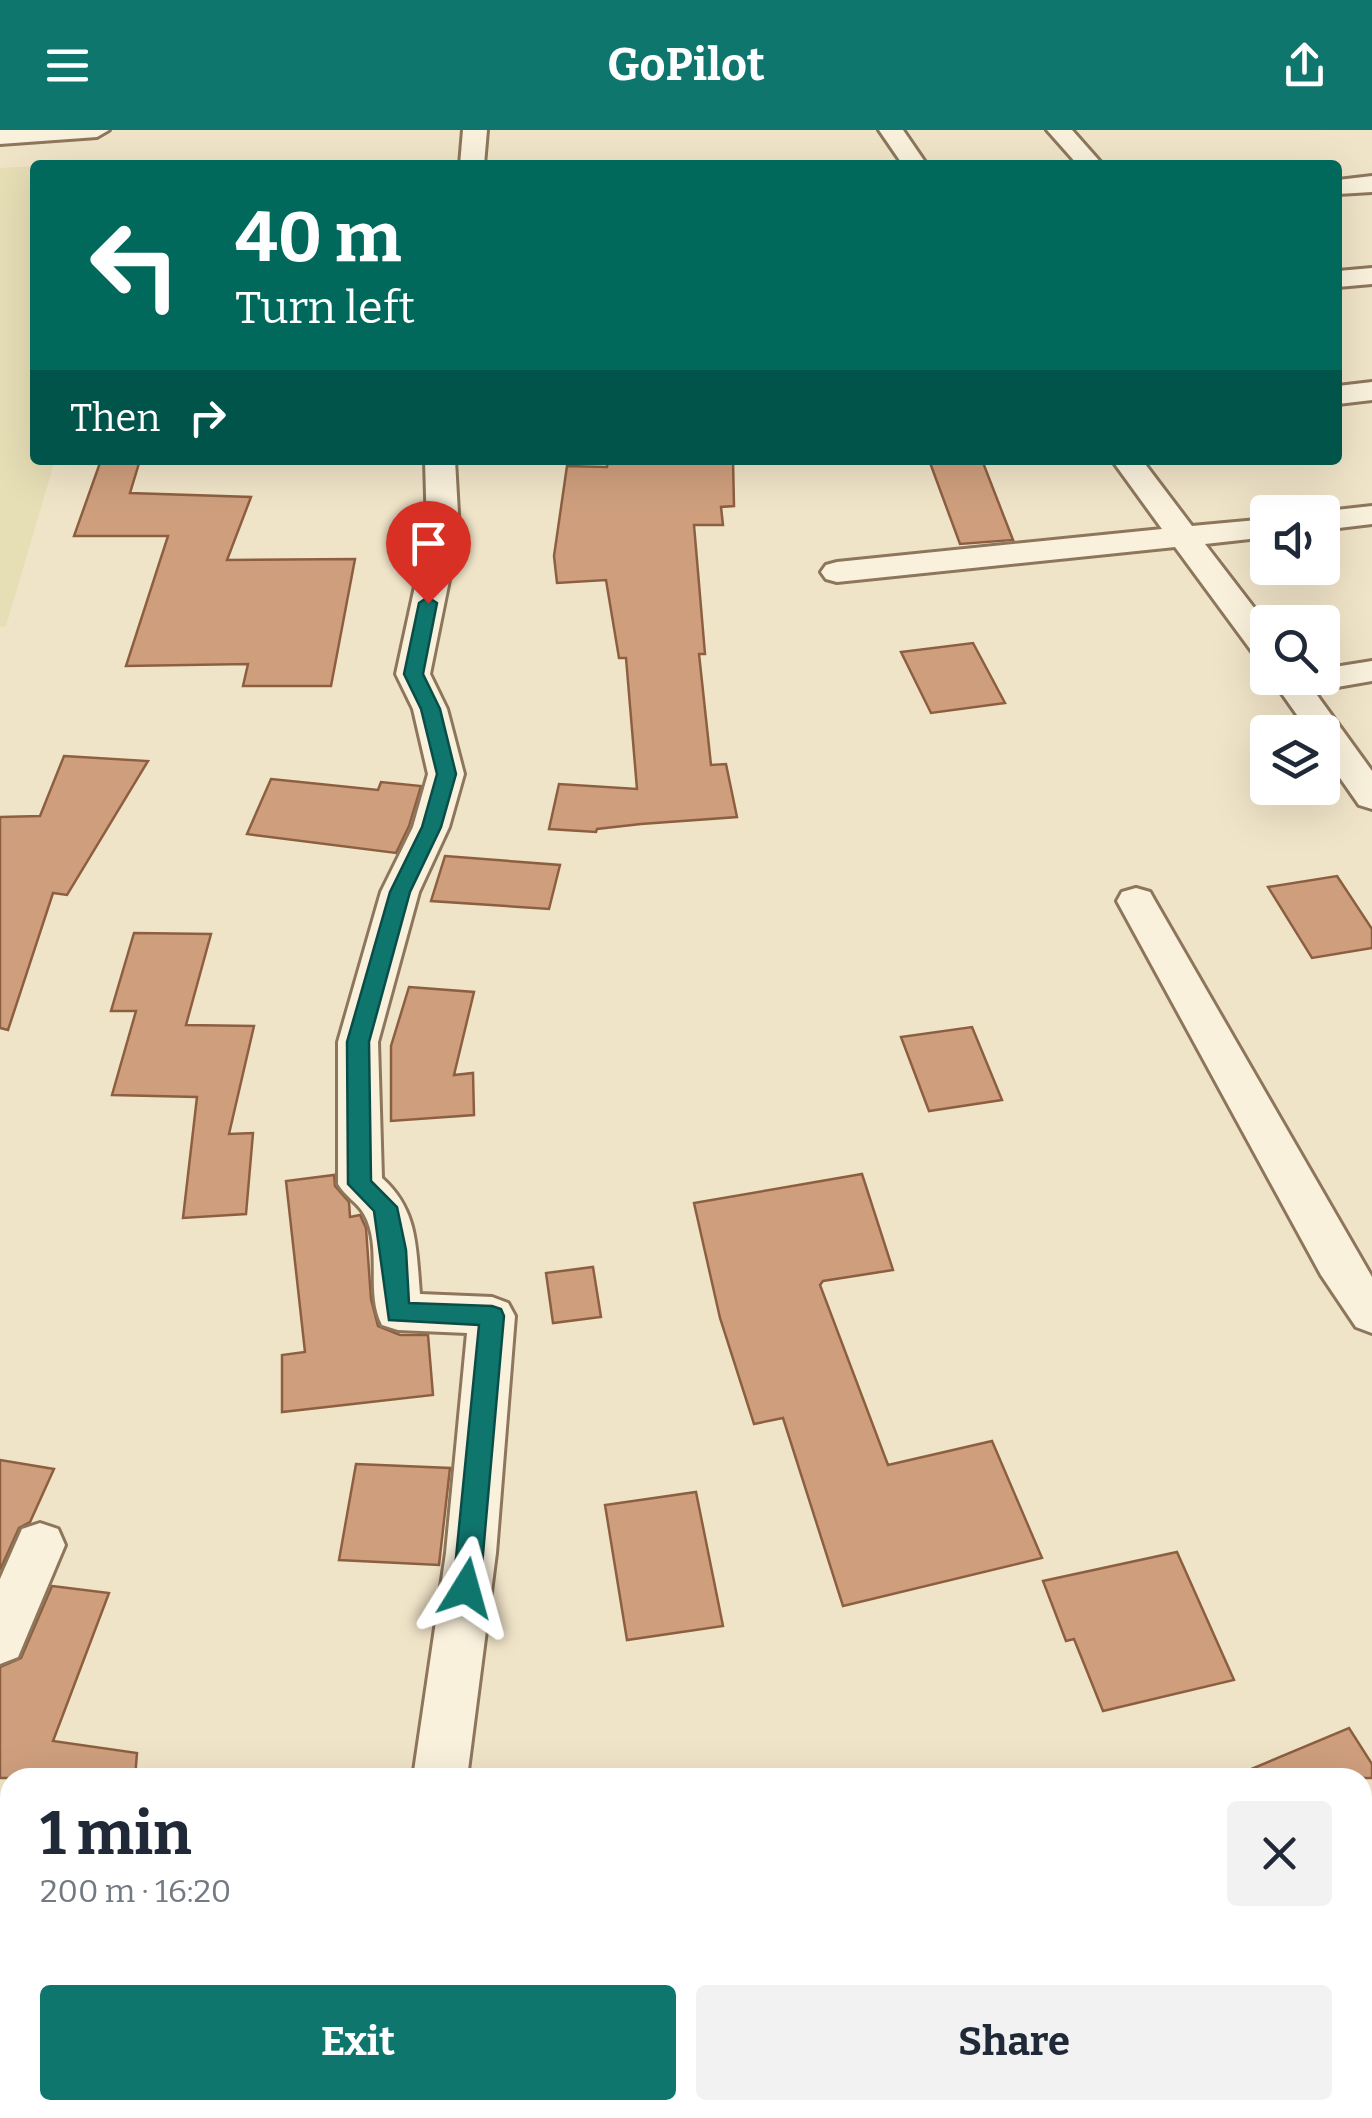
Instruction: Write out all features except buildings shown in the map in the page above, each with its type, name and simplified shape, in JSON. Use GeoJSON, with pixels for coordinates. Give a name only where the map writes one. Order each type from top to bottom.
{"type":"FeatureCollection","features":[{"type":"Feature","properties":{"kind":"street"},"geometry":{"type":"LineString","coordinates":[[0,137],[97,130]]}},
{"type":"Feature","properties":{"kind":"street"},"geometry":{"type":"LineString","coordinates":[[472,160],[474,130]]}},
{"type":"Feature","properties":{"kind":"street"},"geometry":{"type":"LineString","coordinates":[[891,130],[912,160]]}},
{"type":"Feature","properties":{"kind":"street"},"geometry":{"type":"LineString","coordinates":[[1059,130],[1086,160]]}},
{"type":"Feature","properties":{"kind":"street"},"geometry":{"type":"LineString","coordinates":[[1342,187],[1372,184]]}},
{"type":"Feature","properties":{"kind":"street"},"geometry":{"type":"LineString","coordinates":[[1342,280],[1372,276]]}},
{"type":"Feature","properties":{"kind":"street"},"geometry":{"type":"LineString","coordinates":[[1342,394],[1372,391]]}},
{"type":"Feature","properties":{"kind":"street"},"geometry":{"type":"LineString","coordinates":[[440,465],[443,531],[414,674],[430,709],[446,774],[432,827],[400,892],[358,1042],[360,1184],[385,1207],[394,1250],[398,1312],[492,1316],[472,1554],[441,1768]]}},
{"type":"Feature","properties":{"kind":"street"},"geometry":{"type":"LineString","coordinates":[[1131,465],[1250,626]]}},
{"type":"Feature","properties":{"kind":"street"},"geometry":{"type":"LineString","coordinates":[[1340,518],[1372,514]]}},
{"type":"Feature","properties":{"kind":"street"},"geometry":{"type":"LineString","coordinates":[[836,572],[1250,530]]}},
{"type":"Feature","properties":{"kind":"street"},"geometry":{"type":"LineString","coordinates":[[1340,675],[1372,671]]}},
{"type":"Feature","properties":{"kind":"street"},"geometry":{"type":"LineString","coordinates":[[1300,695],[1372,798]]}},
{"type":"Feature","properties":{"kind":"street"},"geometry":{"type":"LineString","coordinates":[[1136,901],[1336,1262],[1372,1314]]}},
{"type":"Feature","properties":{"kind":"street"},"geometry":{"type":"LineString","coordinates":[[0,1640],[40,1545]]}},
{"type":"Feature","properties":{"kind":"shaded area"},"geometry":{"type":"Polygon","coordinates":[[[30,166],[30,465],[54,465],[6,626],[0,627],[0,168],[30,166]]]}},
{"type":"Feature","properties":{"kind":"route"},"geometry":{"type":"LineString","coordinates":[[428,603],[414,674],[430,709],[446,774],[432,827],[400,892],[358,1042],[360,1184],[385,1207],[394,1250],[398,1312],[492,1316],[466,1588]]}}]}
